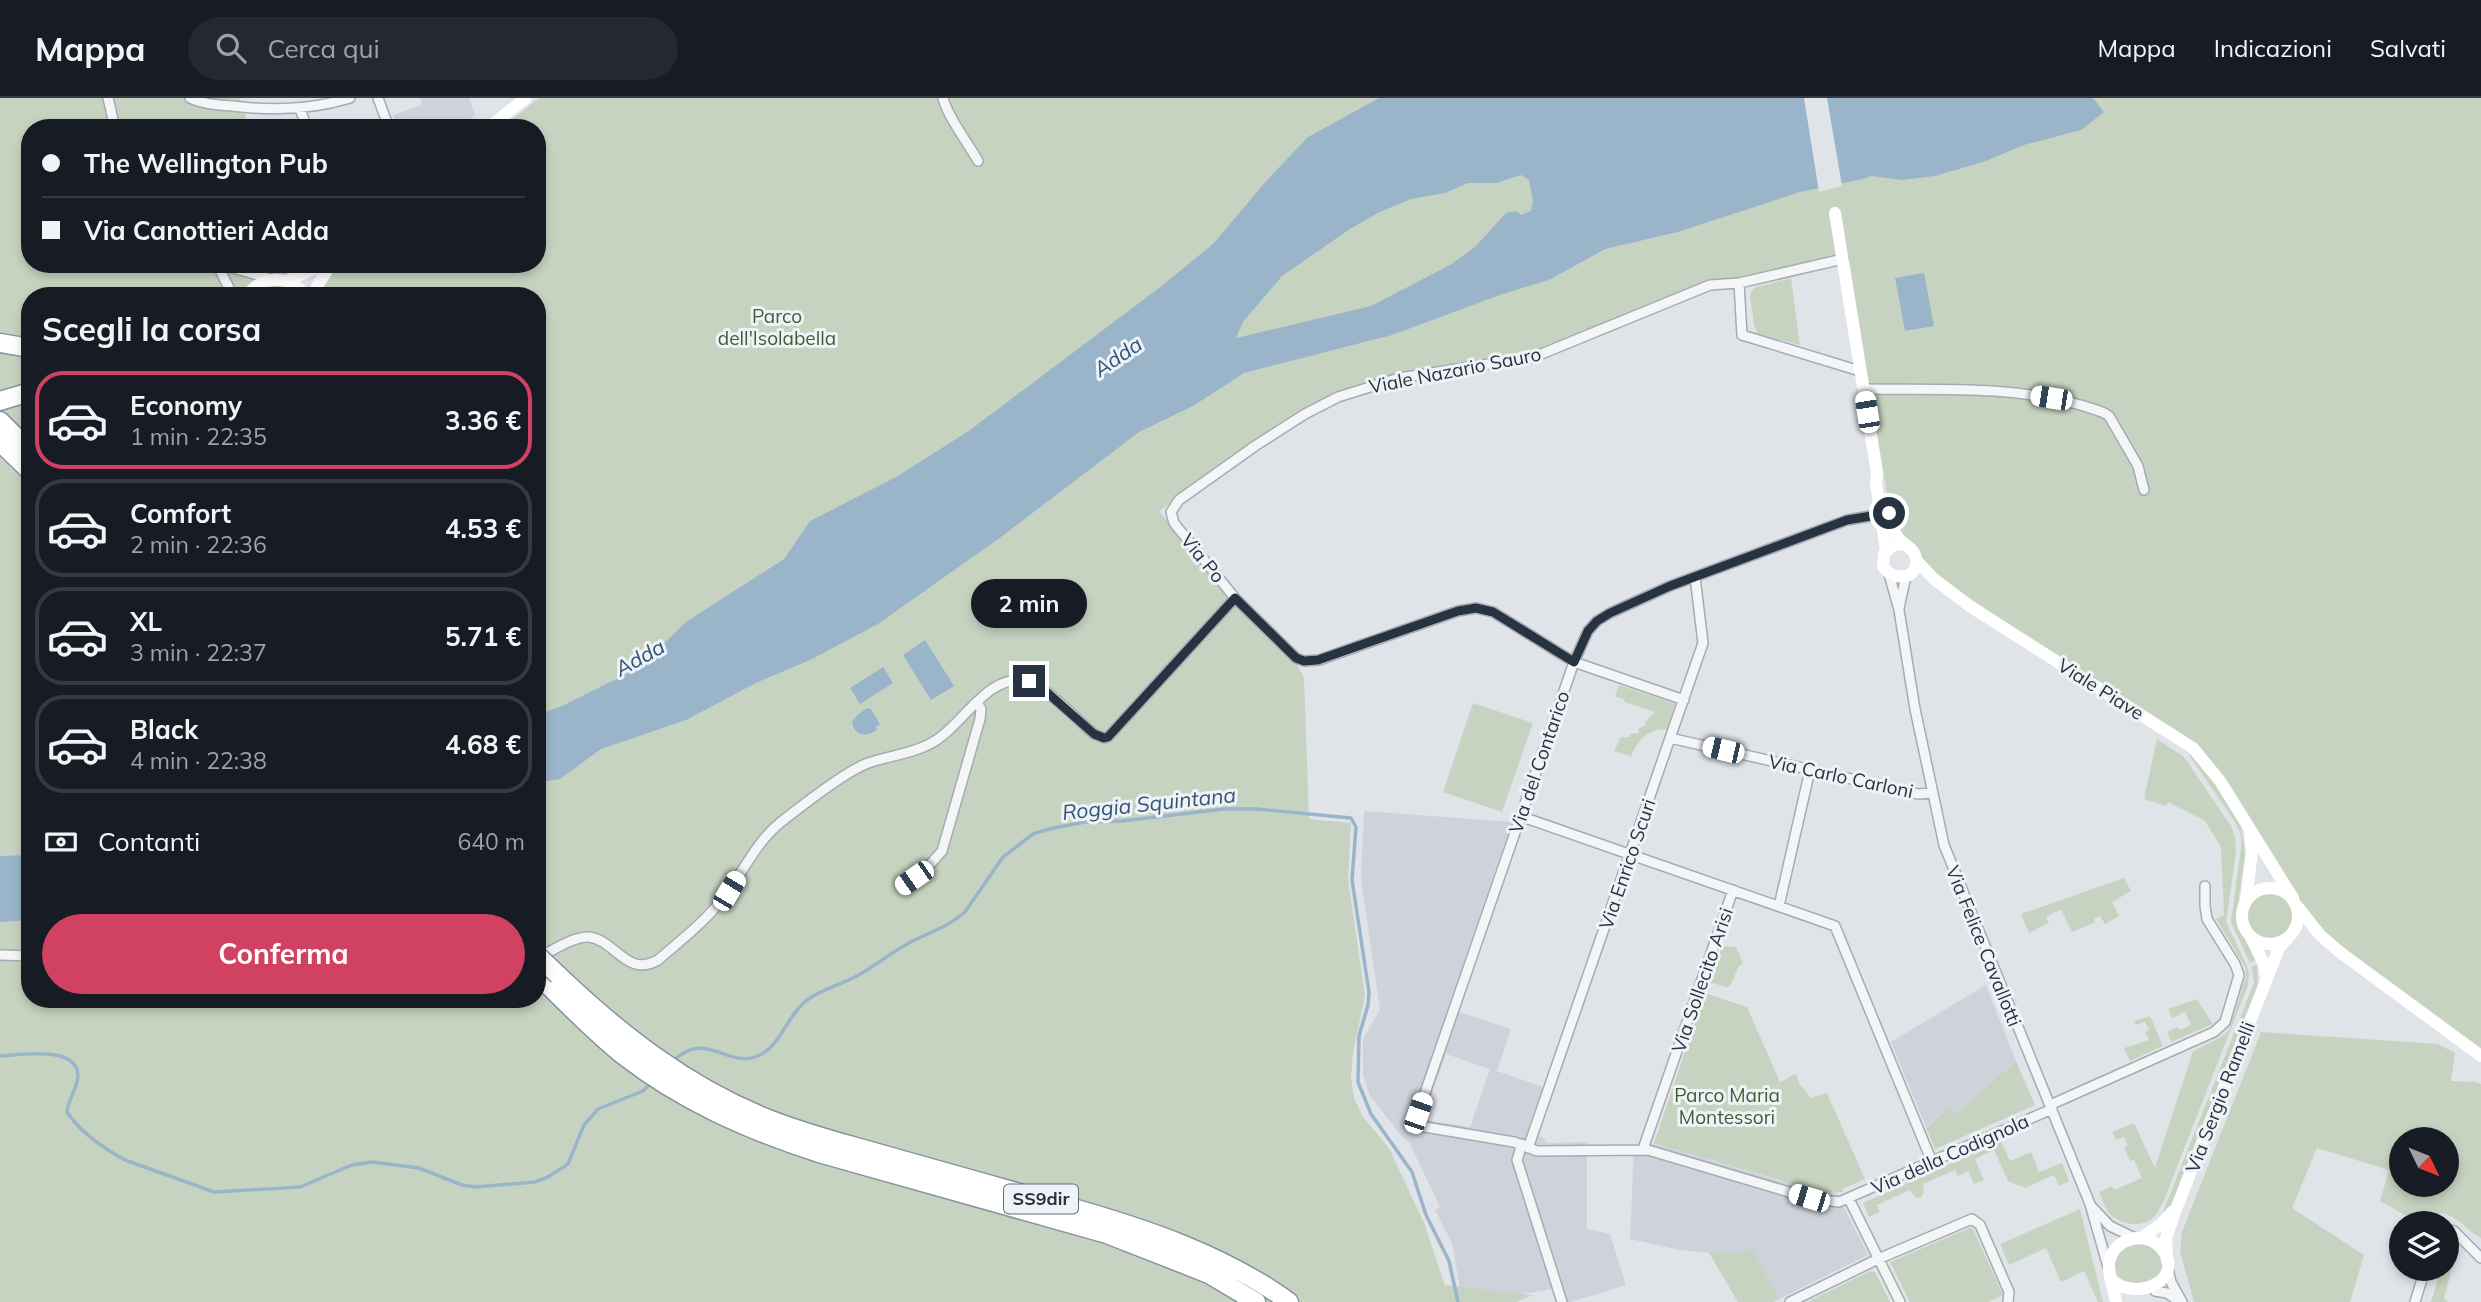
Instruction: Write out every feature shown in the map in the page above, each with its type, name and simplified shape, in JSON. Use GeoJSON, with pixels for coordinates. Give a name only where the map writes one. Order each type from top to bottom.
{"type":"FeatureCollection","features":[{"type":"Feature","properties":{"kind":"highway"},"geometry":{"type":"LineString","coordinates":[[0,343],[21,346]]}},
{"type":"Feature","properties":{"kind":"highway"},"geometry":{"type":"LineString","coordinates":[[0,401],[21,395]]}},
{"type":"Feature","properties":{"kind":"highway"},"geometry":{"type":"LineString","coordinates":[[0,421],[21,442]]}},
{"type":"Feature","properties":{"kind":"highway"},"geometry":{"type":"LineString","coordinates":[[0,442],[21,462]]}},
{"type":"Feature","properties":{"kind":"highway","name":"SS9dir"},"geometry":{"type":"LineString","coordinates":[[548,978],[615,1028],[662,1072],[713,1112],[1107,1234],[1209,1273],[1252,1300]]}},
{"type":"Feature","properties":{"kind":"highway","name":"SS9dir"},"geometry":{"type":"LineString","coordinates":[[779,1132],[1107,1217],[1162,1236],[1223,1262],[1289,1302]]}},
{"type":"Feature","properties":{"kind":"street"},"geometry":{"type":"LineString","coordinates":[[108,98],[113,119]]}},
{"type":"Feature","properties":{"kind":"street"},"geometry":{"type":"LineString","coordinates":[[190,98],[200,103],[258,109],[300,109],[350,98]]}},
{"type":"Feature","properties":{"kind":"street"},"geometry":{"type":"LineString","coordinates":[[378,98],[386,119]]}},
{"type":"Feature","properties":{"kind":"street"},"geometry":{"type":"LineString","coordinates":[[499,119],[526,98]]}},
{"type":"Feature","properties":{"kind":"street"},"geometry":{"type":"LineString","coordinates":[[943,98],[949,115],[965,136],[978,161]]}},
{"type":"Feature","properties":{"kind":"street"},"geometry":{"type":"LineString","coordinates":[[300,109],[304,119]]}},
{"type":"Feature","properties":{"kind":"street"},"geometry":{"type":"LineString","coordinates":[[1835,213],[1877,473],[1883,484],[1886,551],[1883,562],[1889,574],[1897,577],[1912,570],[1914,552],[1896,535],[1885,513]]}},
{"type":"Feature","properties":{"kind":"street","name":"Viale Nazario Sauro"},"geometry":{"type":"LineString","coordinates":[[1172,508],[1179,500],[1255,446],[1305,414],[1338,397],[1399,378],[1534,357],[1710,285],[1738,283],[1843,259]]}},
{"type":"Feature","properties":{"kind":"street"},"geometry":{"type":"LineString","coordinates":[[251,273],[288,281],[298,287]]}},
{"type":"Feature","properties":{"kind":"street"},"geometry":{"type":"LineString","coordinates":[[288,281],[304,273]]}},
{"type":"Feature","properties":{"kind":"street"},"geometry":{"type":"LineString","coordinates":[[257,287],[273,279]]}},
{"type":"Feature","properties":{"kind":"street"},"geometry":{"type":"LineString","coordinates":[[1738,283],[1742,335],[1860,371]]}},
{"type":"Feature","properties":{"kind":"street"},"geometry":{"type":"LineString","coordinates":[[1863,388],[2016,393],[2066,401],[2103,412],[2109,416],[2138,466],[2144,490]]}},
{"type":"Feature","properties":{"kind":"street","name":"Via Po"},"geometry":{"type":"LineString","coordinates":[[1172,508],[1172,520],[1235,598],[1296,658],[1304,661],[1318,660],[1458,611],[1476,608],[1493,612],[1574,662]]}},
{"type":"Feature","properties":{"kind":"street","name":"Via del Contarico"},"geometry":{"type":"LineString","coordinates":[[1525,1146],[1425,1127],[1419,1124],[1418,1113],[1584,638],[1597,621],[1650,594],[1847,520],[1885,513]]}},
{"type":"Feature","properties":{"kind":"street"},"geometry":{"type":"LineString","coordinates":[[1886,551],[1894,544],[1906,545]]}},
{"type":"Feature","properties":{"kind":"street","name":"Viale Piave"},"geometry":{"type":"LineString","coordinates":[[1912,570],[1934,579],[1998,625],[2187,744],[2212,770],[2295,902],[2325,939],[2481,1056]]}},
{"type":"Feature","properties":{"kind":"street","name":"Via Felice Cavallotti"},"geometry":{"type":"LineString","coordinates":[[1899,610],[1912,570]]}},
{"type":"Feature","properties":{"kind":"street","name":"Via Felice Cavallotti"},"geometry":{"type":"LineString","coordinates":[[1889,574],[1899,610],[1931,793],[1942,839],[2090,1204],[2116,1302]]}},
{"type":"Feature","properties":{"kind":"street","name":"Via Enrico Scuri"},"geometry":{"type":"LineString","coordinates":[[1525,1146],[1684,700],[1703,637],[1695,577]]}},
{"type":"Feature","properties":{"kind":"street"},"geometry":{"type":"LineString","coordinates":[[546,953],[580,938],[590,937],[637,965],[658,961],[715,908],[729,891],[752,853],[781,822],[860,767],[936,741],[1002,684],[1029,681],[1041,687],[1094,734],[1108,737],[1235,598]]}},
{"type":"Feature","properties":{"kind":"street"},"geometry":{"type":"LineString","coordinates":[[1574,662],[1684,700]]}},
{"type":"Feature","properties":{"kind":"street"},"geometry":{"type":"LineString","coordinates":[[901,886],[926,869],[942,851],[980,719],[981,709],[977,703]]}},
{"type":"Feature","properties":{"kind":"street","name":"Via Carlo Carloni"},"geometry":{"type":"LineString","coordinates":[[1670,738],[1918,794],[1931,793]]}},
{"type":"Feature","properties":{"kind":"street"},"geometry":{"type":"LineString","coordinates":[[1779,906],[1810,770]]}},
{"type":"Feature","properties":{"kind":"street"},"geometry":{"type":"LineString","coordinates":[[1520,816],[1833,924],[1932,1162]]}},
{"type":"Feature","properties":{"kind":"street","name":"Viale Piave"},"geometry":{"type":"LineString","coordinates":[[2246,822],[2252,844],[2242,919],[2250,936]]}},
{"type":"Feature","properties":{"kind":"street","name":"Via della Codignola"},"geometry":{"type":"LineString","coordinates":[[1849,1199],[2222,1026],[2239,975],[2207,919],[2204,906],[2205,886]]}},
{"type":"Feature","properties":{"kind":"street"},"geometry":{"type":"LineString","coordinates":[[2246,900],[2252,893],[2269,887],[2286,892],[2295,902],[2298,921],[2289,937]]}},
{"type":"Feature","properties":{"kind":"street","name":"Via Sollecito Arisi"},"geometry":{"type":"LineString","coordinates":[[1643,1149],[1733,890]]}},
{"type":"Feature","properties":{"kind":"street"},"geometry":{"type":"LineString","coordinates":[[2250,936],[2268,944],[2308,933],[2325,939]]}},
{"type":"Feature","properties":{"kind":"street","name":"Via Sergio Ramelli"},"geometry":{"type":"LineString","coordinates":[[2250,936],[2265,968],[2262,989]]}},
{"type":"Feature","properties":{"kind":"street","name":"Via Sergio Ramelli"},"geometry":{"type":"LineString","coordinates":[[2168,1264],[2166,1238],[2178,1204],[2279,948],[2289,937]]}},
{"type":"Feature","properties":{"kind":"street"},"geometry":{"type":"LineString","coordinates":[[0,955],[21,956]]}},
{"type":"Feature","properties":{"kind":"street"},"geometry":{"type":"LineString","coordinates":[[1562,1302],[1517,1160],[1525,1146],[1544,1152],[1643,1149],[1809,1198],[1824,1201],[1849,1199],[1899,1302]]}},
{"type":"Feature","properties":{"kind":"street"},"geometry":{"type":"LineString","coordinates":[[2090,1204],[2110,1226],[2156,1243],[2161,1248],[2168,1264],[2171,1282],[2181,1302]]}},
{"type":"Feature","properties":{"kind":"street","name":"Via Sergio Ramelli"},"geometry":{"type":"LineString","coordinates":[[2138,1238],[2166,1219],[2178,1204]]}},
{"type":"Feature","properties":{"kind":"street"},"geometry":{"type":"LineString","coordinates":[[1790,1302],[1878,1259],[1974,1219],[1980,1225],[2009,1292],[2008,1302]]}},
{"type":"Feature","properties":{"kind":"street"},"geometry":{"type":"LineString","coordinates":[[2459,1236],[2481,1258]]}},
{"type":"Feature","properties":{"kind":"street"},"geometry":{"type":"LineString","coordinates":[[2138,1238],[2117,1247],[2110,1260],[2111,1276],[2121,1291],[2144,1296],[2167,1293],[2181,1302]]}},
{"type":"Feature","properties":{"kind":"street"},"geometry":{"type":"LineString","coordinates":[[2151,1296],[2165,1280],[2168,1264]]}},
{"type":"Feature","properties":{"kind":"street"},"geometry":{"type":"LineString","coordinates":[[2415,1302],[2421,1281]]}},
{"type":"Feature","properties":{"kind":"shaded area"},"geometry":{"type":"Polygon","coordinates":[[[420,98],[469,98],[475,115],[470,119],[394,119],[393,115],[422,105],[420,98]]]}},
{"type":"Feature","properties":{"kind":"shaded area"},"geometry":{"type":"Polygon","coordinates":[[[1364,811],[1512,822],[1448,1008],[1511,1029],[1497,1071],[1543,1087],[1527,1133],[1544,1138],[1547,1143],[1587,1142],[1587,1229],[1610,1234],[1626,1285],[1571,1302],[1556,1302],[1551,1289],[1476,1302],[1460,1289],[1452,1243],[1435,1210],[1440,1207],[1409,1142],[1370,1096],[1363,1075],[1363,1039],[1380,1010],[1361,878],[1364,811]],[[1446,1054],[1424,1117],[1426,1120],[1470,1127],[1490,1069],[1446,1054]]]}},
{"type":"Feature","properties":{"kind":"shaded area"},"geometry":{"type":"Polygon","coordinates":[[[1986,985],[2016,1061],[1955,1114],[1948,1107],[1926,1127],[1891,1042],[1986,985]]]}},
{"type":"Feature","properties":{"kind":"shaded area"},"geometry":{"type":"Polygon","coordinates":[[[1654,1143],[1817,1192],[1837,1194],[1868,1255],[1773,1302],[1738,1302],[1709,1253],[1679,1250],[1630,1239],[1634,1145],[1654,1143]]]}},
{"type":"Feature","properties":{"kind":"green space","name":"Parco dell'Isolabella"},"geometry":{"type":"Polygon","coordinates":[[[0,98],[240,98],[246,119],[21,119],[21,273],[285,273],[288,287],[21,287],[21,1008],[546,1008],[546,287],[308,287],[324,273],[546,273],[546,119],[512,119],[539,98],[2481,98],[2481,1052],[2328,937],[2302,906],[2206,757],[1937,576],[1903,539],[1891,519],[1848,253],[1744,278],[1709,283],[1533,355],[1358,387],[1254,444],[1159,511],[1234,599],[1297,664],[1304,678],[1309,819],[1351,823],[1348,879],[1365,995],[1351,1078],[1354,1098],[1363,1117],[1389,1148],[1424,1223],[1445,1285],[1533,1295],[1516,1302],[0,1302],[0,98]]]}},
{"type":"Feature","properties":{"kind":"green space"},"geometry":{"type":"Polygon","coordinates":[[[1791,278],[1800,345],[1758,334],[1754,326],[1750,294],[1754,288],[1791,278]]]}},
{"type":"Feature","properties":{"kind":"green space"},"geometry":{"type":"Polygon","coordinates":[[[1619,685],[1675,704],[1667,730],[1655,731],[1645,736],[1631,756],[1614,751],[1621,737],[1639,733],[1638,729],[1646,725],[1645,722],[1655,712],[1624,702],[1625,700],[1615,696],[1619,685]]]}},
{"type":"Feature","properties":{"kind":"green space"},"geometry":{"type":"Polygon","coordinates":[[[1473,703],[1533,723],[1502,812],[1443,792],[1473,703]]]}},
{"type":"Feature","properties":{"kind":"green space"},"geometry":{"type":"Polygon","coordinates":[[[2157,739],[2184,757],[2231,826],[2236,852],[2226,922],[2249,974],[2248,985],[2163,1203],[2149,1221],[2130,1224],[2118,1220],[2108,1212],[2099,1192],[2112,1186],[2114,1190],[2142,1178],[2134,1160],[2130,1161],[2124,1148],[2128,1146],[2124,1137],[2116,1140],[2112,1132],[2134,1123],[2155,1168],[2193,1051],[2229,1030],[2246,976],[2245,967],[2216,919],[2224,915],[2221,847],[2205,821],[2168,802],[2166,806],[2144,799],[2157,739]]]}},
{"type":"Feature","properties":{"kind":"green space"},"geometry":{"type":"Polygon","coordinates":[[[2189,755],[2207,770],[2241,826],[2245,853],[2236,920],[2255,960],[2250,963],[2231,922],[2241,835],[2189,755]]]}},
{"type":"Feature","properties":{"kind":"green space"},"geometry":{"type":"Polygon","coordinates":[[[2124,878],[2131,891],[2112,902],[2119,916],[2105,924],[2100,916],[2094,919],[2095,922],[2072,932],[2061,909],[2046,917],[2049,923],[2029,933],[2021,914],[2124,878]]]}},
{"type":"Feature","properties":{"kind":"green space"},"geometry":{"type":"Polygon","coordinates":[[[2270,893],[2286,900],[2293,916],[2286,932],[2270,939],[2254,932],[2247,916],[2254,900],[2270,893]]]}},
{"type":"Feature","properties":{"kind":"green space"},"geometry":{"type":"Polygon","coordinates":[[[1722,946],[1736,947],[1743,963],[1730,986],[1726,987],[1709,982],[1722,946]]]}},
{"type":"Feature","properties":{"kind":"green space"},"geometry":{"type":"Polygon","coordinates":[[[2257,965],[2258,986],[2170,1209],[2163,1212],[2254,983],[2252,967],[2257,965]]]}},
{"type":"Feature","properties":{"kind":"green space","name":"Parco Maria Montessori"},"geometry":{"type":"Polygon","coordinates":[[[1705,993],[1747,1007],[1780,1082],[1796,1074],[1799,1083],[1811,1098],[1827,1093],[1865,1179],[1842,1189],[1843,1192],[1823,1193],[1654,1143],[1705,993]]]}},
{"type":"Feature","properties":{"kind":"green space"},"geometry":{"type":"Polygon","coordinates":[[[2197,999],[2213,1024],[2171,1042],[2167,1032],[2191,1025],[2185,1012],[2172,1018],[2168,1009],[2197,999]]]}},
{"type":"Feature","properties":{"kind":"green space"},"geometry":{"type":"Polygon","coordinates":[[[2150,1016],[2163,1046],[2130,1061],[2124,1048],[2149,1040],[2145,1032],[2149,1030],[2145,1022],[2136,1025],[2134,1021],[2150,1016]]]}},
{"type":"Feature","properties":{"kind":"green space"},"geometry":{"type":"Polygon","coordinates":[[[2261,1032],[2438,1044],[2455,1053],[2451,1081],[2481,1084],[2481,1238],[2459,1222],[2459,1211],[2398,1211],[2380,1201],[2389,1170],[2317,1148],[2292,1208],[2364,1255],[2350,1302],[2194,1302],[2180,1252],[2182,1232],[2261,1032]]]}},
{"type":"Feature","properties":{"kind":"green space"},"geometry":{"type":"Polygon","coordinates":[[[2016,1061],[2035,1105],[1935,1149],[1926,1128],[1948,1107],[1955,1114],[2016,1061]]]}},
{"type":"Feature","properties":{"kind":"green space"},"geometry":{"type":"Polygon","coordinates":[[[2001,1141],[2010,1161],[2031,1152],[2039,1172],[2062,1163],[2069,1181],[2059,1186],[2054,1175],[2025,1188],[2008,1181],[1994,1150],[1975,1159],[1984,1180],[1974,1184],[1968,1171],[1958,1176],[1955,1170],[1923,1184],[1924,1192],[1921,1198],[1915,1197],[1910,1190],[1877,1205],[1880,1212],[1869,1217],[1863,1203],[2001,1141]]]}},
{"type":"Feature","properties":{"kind":"green space"},"geometry":{"type":"Polygon","coordinates":[[[2080,1209],[2103,1302],[2098,1302],[2084,1271],[2061,1282],[2046,1248],[2009,1265],[2000,1244],[2080,1209]]]}},
{"type":"Feature","properties":{"kind":"green space"},"geometry":{"type":"Polygon","coordinates":[[[1972,1227],[2003,1295],[1988,1302],[1910,1302],[1890,1262],[1972,1227]]]}},
{"type":"Feature","properties":{"kind":"green space"},"geometry":{"type":"Polygon","coordinates":[[[2145,1243],[2162,1260],[2157,1283],[2122,1286],[2115,1269],[2117,1256],[2127,1247],[2145,1243]]]}},
{"type":"Feature","properties":{"kind":"green space"},"geometry":{"type":"Polygon","coordinates":[[[1753,1249],[1779,1299],[1773,1302],[1738,1302],[1709,1252],[1736,1254],[1753,1249]]]}},
{"type":"Feature","properties":{"kind":"green space"},"geometry":{"type":"Polygon","coordinates":[[[1870,1271],[1875,1272],[1890,1302],[1807,1302],[1870,1271]]]}},
{"type":"Feature","properties":{"kind":"green space"},"geometry":{"type":"Polygon","coordinates":[[[2437,1281],[2449,1281],[2444,1298],[2448,1302],[2431,1302],[2437,1281]]]}},
{"type":"Feature","properties":{"kind":"water","name":"Adda"},"geometry":{"type":"Polygon","coordinates":[[[1379,98],[2093,98],[2104,112],[2081,130],[2024,145],[1986,161],[1935,176],[1902,180],[1871,176],[1800,192],[1678,232],[1605,249],[1551,279],[1392,335],[1244,373],[1193,406],[1139,432],[1001,537],[878,624],[686,720],[601,749],[560,779],[546,781],[546,712],[640,667],[686,622],[784,559],[810,521],[898,476],[970,430],[1163,285],[1213,244],[1308,137],[1379,98]],[[1521,175],[1496,183],[1468,183],[1445,193],[1411,199],[1380,212],[1350,229],[1282,276],[1243,322],[1236,338],[1371,306],[1450,265],[1475,247],[1506,213],[1517,211],[1521,215],[1531,211],[1533,201],[1529,180],[1521,175]]]}},
{"type":"Feature","properties":{"kind":"water"},"geometry":{"type":"Polygon","coordinates":[[[1924,273],[1934,326],[1905,331],[1895,278],[1924,273]]]}},
{"type":"Feature","properties":{"kind":"water"},"geometry":{"type":"Polygon","coordinates":[[[925,640],[954,686],[931,700],[903,655],[925,640]]]}},
{"type":"Feature","properties":{"kind":"water"},"geometry":{"type":"Polygon","coordinates":[[[883,667],[893,683],[860,704],[850,688],[883,667]]]}},
{"type":"Feature","properties":{"kind":"water"},"geometry":{"type":"Polygon","coordinates":[[[868,708],[880,724],[876,727],[877,730],[868,734],[858,733],[852,722],[868,708]]]}},
{"type":"Feature","properties":{"kind":"water"},"geometry":{"type":"Polygon","coordinates":[[[21,855],[21,921],[0,922],[0,856],[21,855]]]}},
{"type":"Feature","properties":{"kind":"pier"},"geometry":{"type":"Polygon","coordinates":[[[1804,98],[1827,98],[1842,186],[1819,192],[1804,98]]]}},
{"type":"Feature","properties":{"kind":"waterway","name":"Roggia Squintana"},"geometry":{"type":"LineString","coordinates":[[673,1061],[685,1052],[696,1049],[747,1059],[766,1051],[807,1000],[855,977],[965,912],[1003,857],[1033,834],[1085,822],[1122,821],[1224,809],[1257,809],[1351,818],[1356,827],[1352,880],[1369,992],[1359,1036],[1358,1082],[1371,1114],[1412,1172],[1426,1215],[1449,1261],[1458,1302]]}},
{"type":"Feature","properties":{"kind":"waterway","name":"Roggia Squintana"},"geometry":{"type":"LineString","coordinates":[[0,1056],[46,1054],[68,1059],[75,1066],[78,1075],[67,1112],[86,1133],[125,1160],[214,1192],[300,1187],[352,1165],[372,1162],[419,1168],[462,1185],[476,1187],[535,1182],[568,1164],[584,1125],[598,1109],[643,1091],[653,1081]]}},
{"type":"Feature","properties":{"kind":"route"},"geometry":{"type":"LineString","coordinates":[[1029,681],[1041,687],[1098,737],[1108,737],[1235,598],[1296,658],[1304,661],[1318,660],[1458,611],[1476,608],[1493,612],[1574,662],[1592,625],[1650,594],[1847,520],[1889,513]]}}]}
